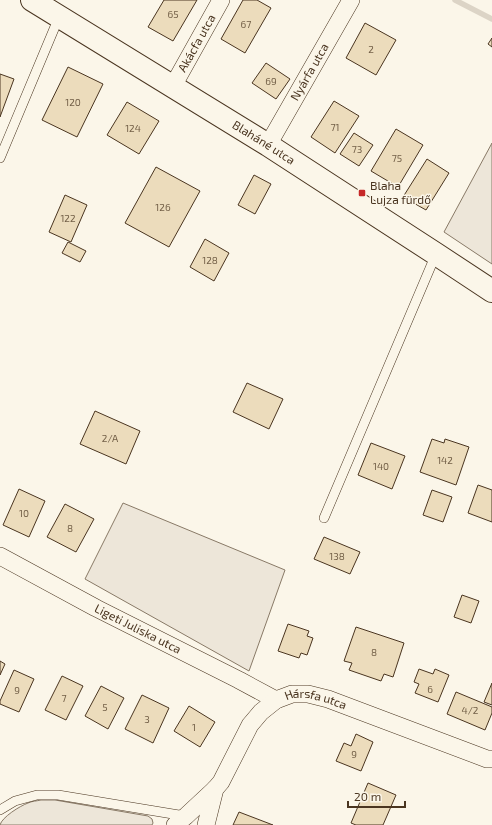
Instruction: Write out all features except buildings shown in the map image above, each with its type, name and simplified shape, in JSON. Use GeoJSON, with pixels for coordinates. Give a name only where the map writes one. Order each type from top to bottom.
{"type":"FeatureCollection","features":[{"type":"Feature","properties":{"kind":"street","name":"Blaháné utca"},"geometry":{"type":"LineString","coordinates":[[32,0],[268,145],[492,291]]}},
{"type":"Feature","properties":{"kind":"street","name":"Akácfa utca"},"geometry":{"type":"LineString","coordinates":[[173,86],[221,0]]}},
{"type":"Feature","properties":{"kind":"street","name":"Nyárfa utca"},"geometry":{"type":"LineString","coordinates":[[268,145],[351,0]]}},
{"type":"Feature","properties":{"kind":"street","name":"Ligeti Juliska utca"},"geometry":{"type":"LineString","coordinates":[[0,556],[96,608],[276,700]]}},
{"type":"Feature","properties":{"kind":"street","name":"Hársfa utca"},"geometry":{"type":"LineString","coordinates":[[206,825],[215,789],[221,782],[250,725],[261,712],[276,700],[292,694],[308,694],[328,699],[492,760]]}},
{"type":"Feature","properties":{"kind":"street"},"geometry":{"type":"LineString","coordinates":[[181,821],[215,789]]}},
{"type":"Feature","properties":{"kind":"lane"},"geometry":{"type":"LineString","coordinates":[[0,158],[59,17]]}},
{"type":"Feature","properties":{"kind":"lane"},"geometry":{"type":"LineString","coordinates":[[324,518],[436,254]]}},
{"type":"Feature","properties":{"kind":"lane"},"geometry":{"type":"LineString","coordinates":[[0,810],[15,801],[36,795],[58,795],[181,821]]}},
{"type":"Feature","properties":{"kind":"shaded area"},"geometry":{"type":"Polygon","coordinates":[[[492,143],[492,264],[444,232],[492,143]]]}},
{"type":"Feature","properties":{"kind":"shaded area"},"geometry":{"type":"Polygon","coordinates":[[[123,503],[285,570],[249,671],[85,579],[123,503]]]}},
{"type":"Feature","properties":{"kind":"shaded area"},"geometry":{"type":"Polygon","coordinates":[[[55,800],[148,816],[152,819],[153,823],[152,825],[0,825],[8,815],[16,809],[30,802],[55,800]]]}},
{"type":"Feature","properties":{"kind":"waterway"},"geometry":{"type":"LineString","coordinates":[[455,0],[492,19]]}},
{"type":"Feature","properties":{"kind":"place","name":"Blaha Lujza fürdő"},"geometry":{"type":"Point","coordinates":[362,193]}}]}
